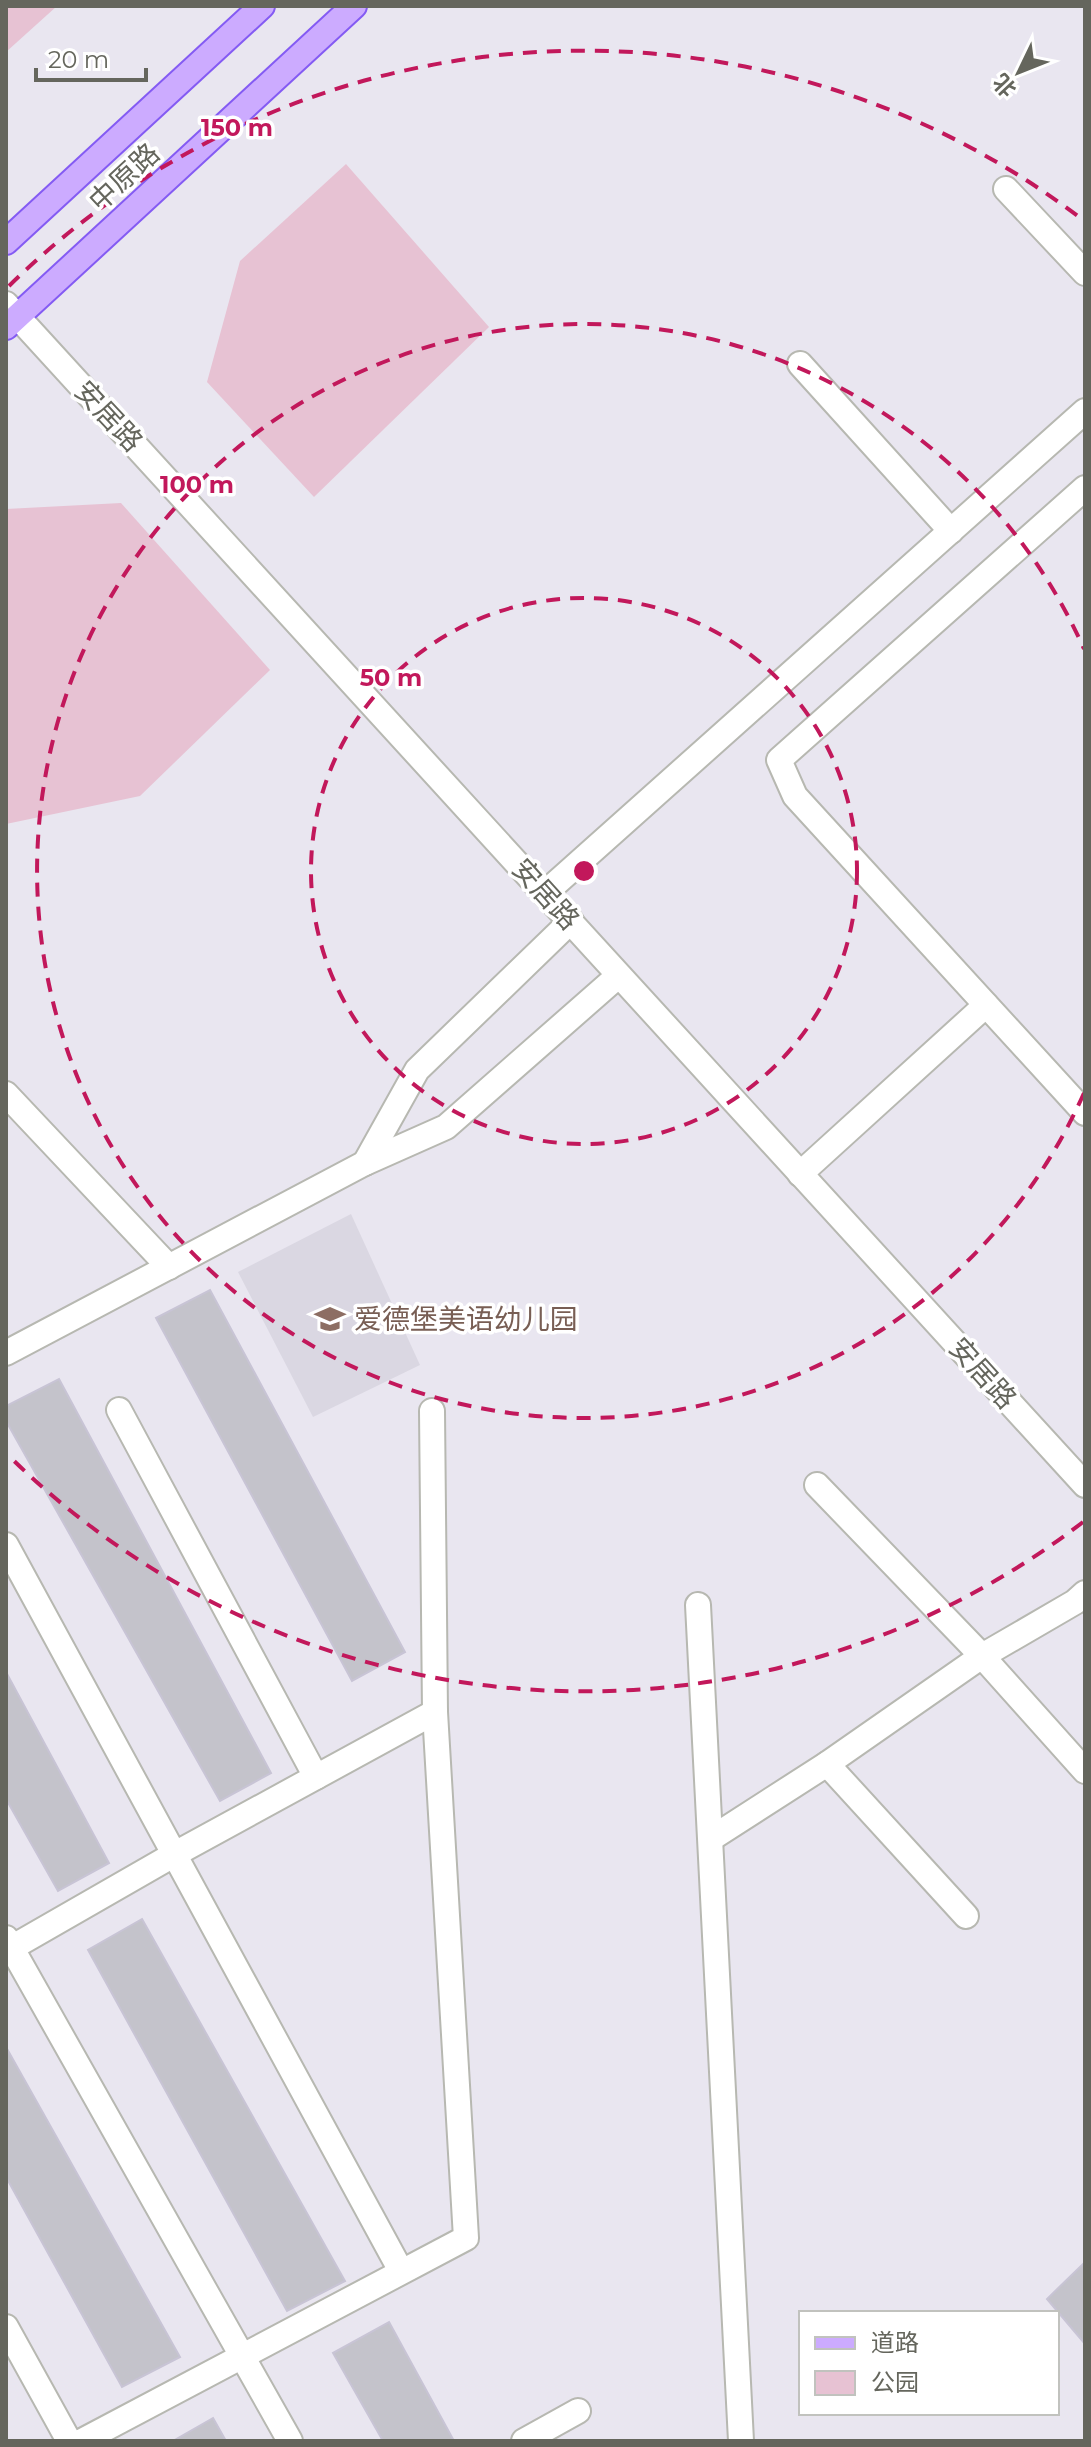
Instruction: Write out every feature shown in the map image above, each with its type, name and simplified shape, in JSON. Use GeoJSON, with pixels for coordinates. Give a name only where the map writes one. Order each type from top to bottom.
{"type":"FeatureCollection","features":[{"type":"Feature","properties":{"kind":"main road","name":"中原路"},"geometry":{"type":"LineString","coordinates":[[6,242],[262,6]]}},
{"type":"Feature","properties":{"kind":"main road","name":"中原路"},"geometry":{"type":"LineString","coordinates":[[10,316],[354,6]]}},
{"type":"Feature","properties":{"kind":"street"},"geometry":{"type":"LineString","coordinates":[[1006,189],[1085,273]]}},
{"type":"Feature","properties":{"kind":"street","name":"安居路"},"geometry":{"type":"LineString","coordinates":[[10,316],[571,921],[1085,1485]]}},
{"type":"Feature","properties":{"kind":"street"},"geometry":{"type":"LineString","coordinates":[[800,364],[951,531]]}},
{"type":"Feature","properties":{"kind":"street"},"geometry":{"type":"LineString","coordinates":[[545,893],[1085,411]]}},
{"type":"Feature","properties":{"kind":"street"},"geometry":{"type":"LineString","coordinates":[[1085,488],[779,760],[795,796],[1085,1113]]}},
{"type":"Feature","properties":{"kind":"street"},"geometry":{"type":"LineString","coordinates":[[365,1163],[417,1070],[571,921]]}},
{"type":"Feature","properties":{"kind":"street"},"geometry":{"type":"LineString","coordinates":[[6,1353],[365,1163],[446,1127],[618,976]]}},
{"type":"Feature","properties":{"kind":"street"},"geometry":{"type":"LineString","coordinates":[[800,1174],[986,1005]]}},
{"type":"Feature","properties":{"kind":"street"},"geometry":{"type":"LineString","coordinates":[[6,1094],[169,1267]]}},
{"type":"Feature","properties":{"kind":"street"},"geometry":{"type":"LineString","coordinates":[[119,1410],[316,1777]]}},
{"type":"Feature","properties":{"kind":"street"},"geometry":{"type":"LineString","coordinates":[[82,2441],[466,2238],[435,1712],[432,1411]]}},
{"type":"Feature","properties":{"kind":"street"},"geometry":{"type":"LineString","coordinates":[[817,1485],[982,1656],[1085,1771]]}},
{"type":"Feature","properties":{"kind":"street"},"geometry":{"type":"LineString","coordinates":[[6,1545],[401,2271]]}},
{"type":"Feature","properties":{"kind":"street"},"geometry":{"type":"LineString","coordinates":[[712,1838],[827,1764],[982,1656],[1075,1602],[1085,1593]]}},
{"type":"Feature","properties":{"kind":"street"},"geometry":{"type":"LineString","coordinates":[[698,1605],[741,2441]]}},
{"type":"Feature","properties":{"kind":"street"},"geometry":{"type":"LineString","coordinates":[[290,2441],[8,1946],[435,1712]]}},
{"type":"Feature","properties":{"kind":"street"},"geometry":{"type":"LineString","coordinates":[[827,1764],[966,1916]]}},
{"type":"Feature","properties":{"kind":"street"},"geometry":{"type":"LineString","coordinates":[[6,2327],[69,2441]]}},
{"type":"Feature","properties":{"kind":"street"},"geometry":{"type":"LineString","coordinates":[[524,2441],[578,2411]]}},
{"type":"Feature","properties":{"kind":"shaded area","name":"爱德堡美语幼儿园"},"geometry":{"type":"Polygon","coordinates":[[[351,1214],[420,1365],[313,1417],[238,1272],[351,1214]]]}},
{"type":"Feature","properties":{"kind":"green space"},"geometry":{"type":"Polygon","coordinates":[[[6,6],[57,6],[6,52],[6,6]]]}},
{"type":"Feature","properties":{"kind":"green space"},"geometry":{"type":"Polygon","coordinates":[[[346,164],[489,327],[314,497],[207,382],[240,261],[346,164]]]}},
{"type":"Feature","properties":{"kind":"green space"},"geometry":{"type":"Polygon","coordinates":[[[121,503],[270,670],[140,796],[6,824],[6,509],[121,503]]]}},
{"type":"Feature","properties":{"kind":"building"},"geometry":{"type":"Polygon","coordinates":[[[210,1290],[405,1652],[352,1681],[156,1318],[210,1290]]]}},
{"type":"Feature","properties":{"kind":"building"},"geometry":{"type":"Polygon","coordinates":[[[59,1379],[271,1773],[220,1801],[6,1421],[6,1406],[59,1379]]]}},
{"type":"Feature","properties":{"kind":"building"},"geometry":{"type":"Polygon","coordinates":[[[6,1672],[109,1863],[58,1891],[6,1799],[6,1672]]]}},
{"type":"Feature","properties":{"kind":"building"},"geometry":{"type":"Polygon","coordinates":[[[142,1919],[345,2281],[287,2311],[88,1950],[142,1919]]]}},
{"type":"Feature","properties":{"kind":"building"},"geometry":{"type":"Polygon","coordinates":[[[6,2047],[180,2357],[122,2387],[6,2177],[6,2047]]]}},
{"type":"Feature","properties":{"kind":"building"},"geometry":{"type":"Polygon","coordinates":[[[1085,2262],[1085,2344],[1059,2311],[1047,2299],[1085,2262]]]}},
{"type":"Feature","properties":{"kind":"building"},"geometry":{"type":"Polygon","coordinates":[[[389,2322],[454,2441],[383,2441],[333,2353],[389,2322]]]}},
{"type":"Feature","properties":{"kind":"building"},"geometry":{"type":"Polygon","coordinates":[[[213,2418],[226,2441],[173,2441],[213,2418]]]}},
{"type":"Feature","properties":{"kind":"place","name":"爱德堡美语幼儿园"},"geometry":{"type":"Point","coordinates":[330,1319]}}]}
